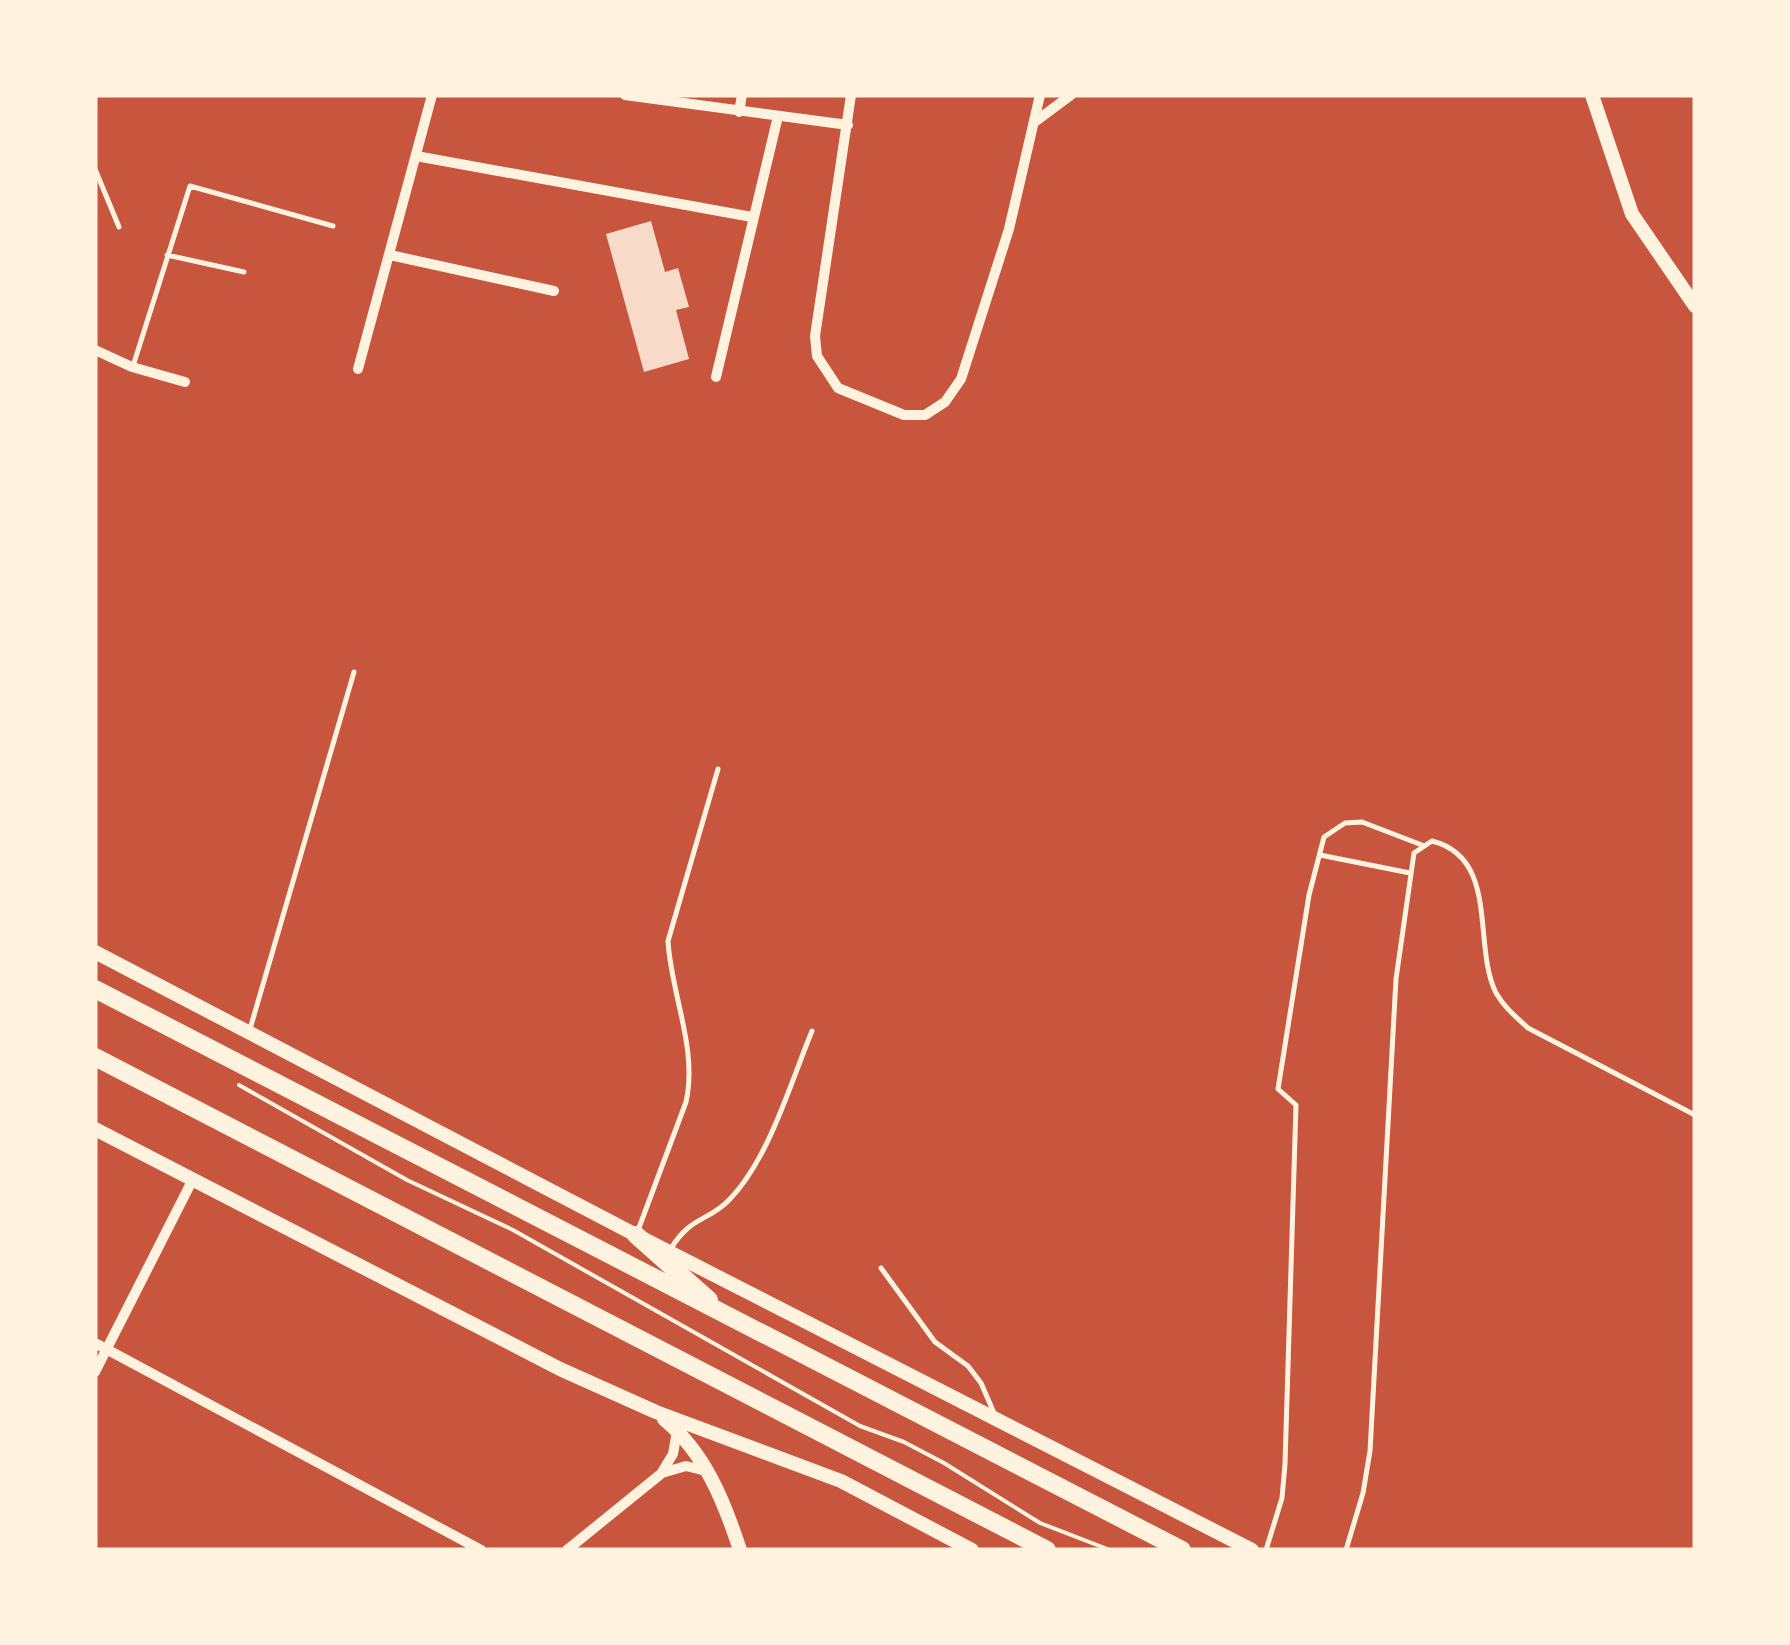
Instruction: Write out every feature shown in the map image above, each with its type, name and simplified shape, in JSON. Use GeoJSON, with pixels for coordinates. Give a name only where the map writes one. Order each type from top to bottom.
{"type":"FeatureCollection","features":[{"type":"Feature","properties":{"kind":"main road"},"geometry":{"type":"LineString","coordinates":[[95,989],[1182,1550]]}},
{"type":"Feature","properties":{"kind":"main road"},"geometry":{"type":"LineString","coordinates":[[95,1057],[1048,1550]]}},
{"type":"Feature","properties":{"kind":"main road"},"geometry":{"type":"LineString","coordinates":[[636,1235],[732,1320]]}},
{"type":"Feature","properties":{"kind":"street"},"geometry":{"type":"LineString","coordinates":[[358,369],[432,95]]}},
{"type":"Feature","properties":{"kind":"street"},"geometry":{"type":"LineString","coordinates":[[624,95],[848,125]]}},
{"type":"Feature","properties":{"kind":"street"},"geometry":{"type":"LineString","coordinates":[[739,112],[742,95]]}},
{"type":"Feature","properties":{"kind":"street"},"geometry":{"type":"LineString","coordinates":[[852,95],[816,336],[817,356],[838,388],[904,415],[925,415],[945,402],[962,379],[1009,228],[1040,95]]}},
{"type":"Feature","properties":{"kind":"street"},"geometry":{"type":"LineString","coordinates":[[1036,121],[1071,95]]}},
{"type":"Feature","properties":{"kind":"street"},"geometry":{"type":"LineString","coordinates":[[1592,95],[1632,214],[1695,306]]}},
{"type":"Feature","properties":{"kind":"street"},"geometry":{"type":"LineString","coordinates":[[716,377],[778,116]]}},
{"type":"Feature","properties":{"kind":"street"},"geometry":{"type":"LineString","coordinates":[[416,156],[752,217]]}},
{"type":"Feature","properties":{"kind":"street"},"geometry":{"type":"LineString","coordinates":[[390,255],[554,290]]}},
{"type":"Feature","properties":{"kind":"street"},"geometry":{"type":"LineString","coordinates":[[95,350],[132,367],[185,382]]}},
{"type":"Feature","properties":{"kind":"street"},"geometry":{"type":"LineString","coordinates":[[95,952],[636,1235],[1252,1550]]}},
{"type":"Feature","properties":{"kind":"street"},"geometry":{"type":"LineString","coordinates":[[95,1129],[560,1369],[656,1412],[841,1481],[972,1550]]}},
{"type":"Feature","properties":{"kind":"street"},"geometry":{"type":"LineString","coordinates":[[95,1372],[193,1180]]}},
{"type":"Feature","properties":{"kind":"street"},"geometry":{"type":"LineString","coordinates":[[95,1343],[482,1550]]}},
{"type":"Feature","properties":{"kind":"street"},"geometry":{"type":"LineString","coordinates":[[656,1412],[677,1431],[721,1495],[740,1550]]}},
{"type":"Feature","properties":{"kind":"street"},"geometry":{"type":"LineString","coordinates":[[567,1550],[662,1473],[673,1454],[677,1431]]}},
{"type":"Feature","properties":{"kind":"street"},"geometry":{"type":"LineString","coordinates":[[662,1473],[686,1466],[706,1471]]}},
{"type":"Feature","properties":{"kind":"lane"},"geometry":{"type":"LineString","coordinates":[[95,169],[119,227]]}},
{"type":"Feature","properties":{"kind":"lane"},"geometry":{"type":"LineString","coordinates":[[132,367],[190,186],[333,226]]}},
{"type":"Feature","properties":{"kind":"lane"},"geometry":{"type":"LineString","coordinates":[[167,255],[244,272]]}},
{"type":"Feature","properties":{"kind":"lane"},"geometry":{"type":"LineString","coordinates":[[249,1032],[258,990],[354,672]]}},
{"type":"Feature","properties":{"kind":"lane"},"geometry":{"type":"LineString","coordinates":[[636,1235],[686,1102],[690,1081],[668,941],[718,769]]}},
{"type":"Feature","properties":{"kind":"lane"},"geometry":{"type":"LineString","coordinates":[[1266,1550],[1282,1498],[1285,1464],[1296,1105],[1278,1089],[1319,854],[1324,838],[1345,823],[1362,822],[1422,845]]}},
{"type":"Feature","properties":{"kind":"lane"},"geometry":{"type":"LineString","coordinates":[[1346,1550],[1363,1493],[1370,1451],[1396,980],[1414,853],[1432,842],[1451,846],[1474,874],[1494,989],[1509,1012],[1528,1028],[1695,1115]]}},
{"type":"Feature","properties":{"kind":"lane"},"geometry":{"type":"LineString","coordinates":[[1319,854],[1410,872]]}},
{"type":"Feature","properties":{"kind":"lane"},"geometry":{"type":"LineString","coordinates":[[669,1252],[681,1231],[728,1202],[759,1157],[812,1031]]}},
{"type":"Feature","properties":{"kind":"lane"},"geometry":{"type":"LineString","coordinates":[[881,1268],[935,1342],[968,1366],[981,1383],[995,1416]]}},
{"type":"Feature","properties":{"kind":"path"},"geometry":{"type":"LineString","coordinates":[[228,1078],[408,1180],[513,1230],[860,1426],[904,1442],[944,1463],[1040,1523],[1110,1550]]}},
{"type":"Feature","properties":{"kind":"building"},"geometry":{"type":"Polygon","coordinates":[[[651,221],[665,272],[678,268],[689,307],[676,310],[689,359],[644,372],[606,234],[651,221]]]}}]}
